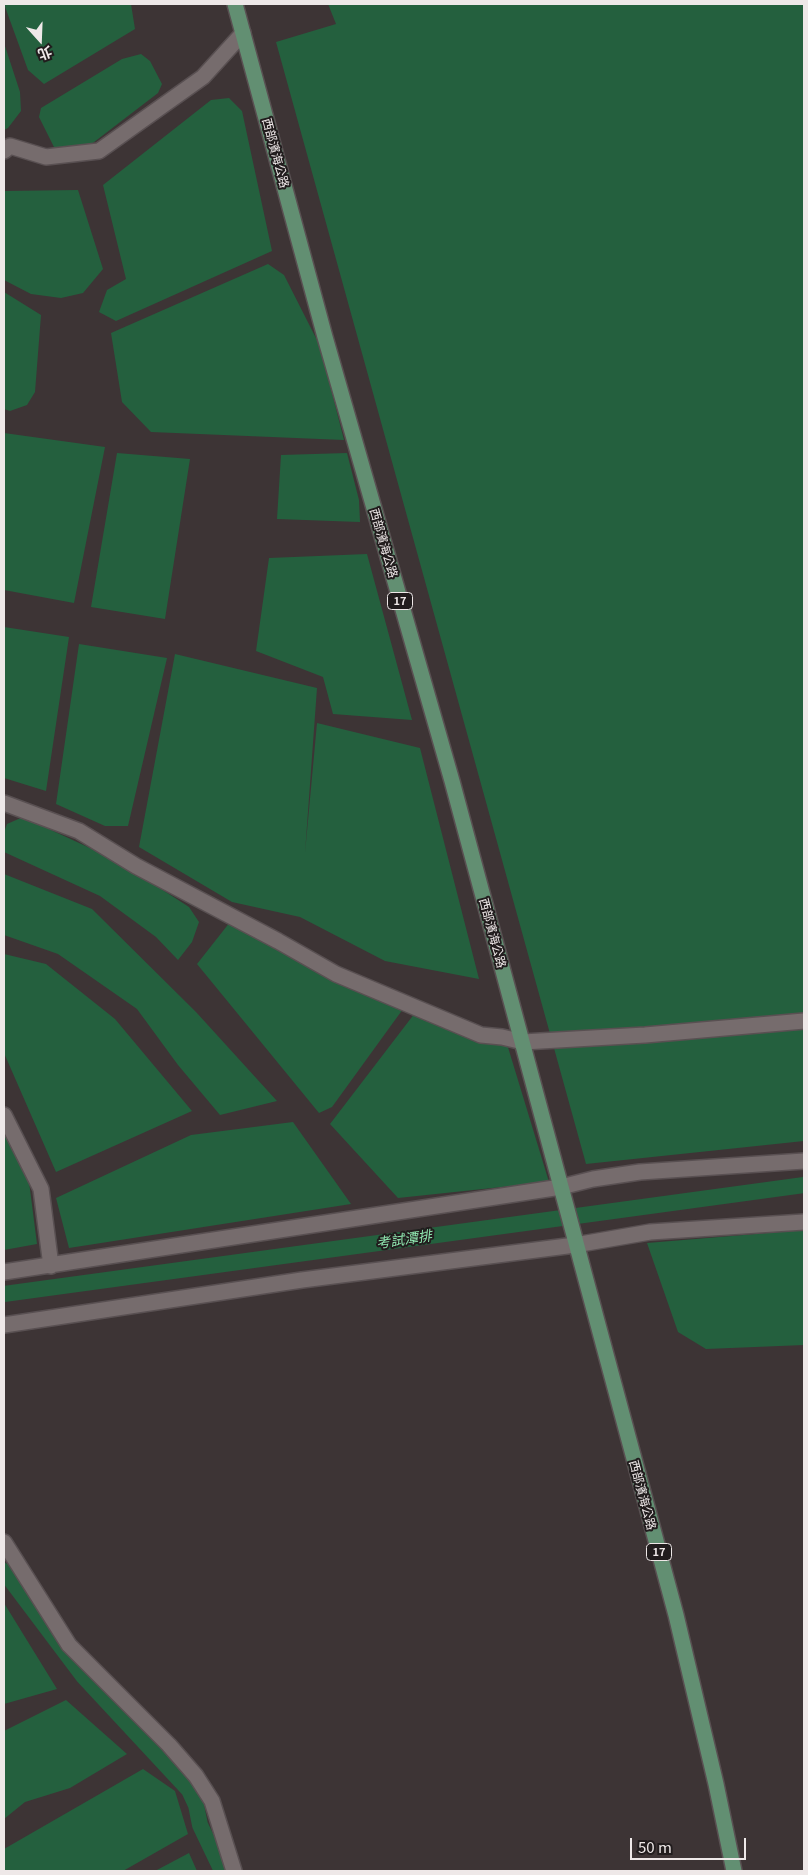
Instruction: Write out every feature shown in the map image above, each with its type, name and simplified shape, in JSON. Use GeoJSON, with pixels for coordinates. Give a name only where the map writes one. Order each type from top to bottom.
{"type":"FeatureCollection","features":[{"type":"Feature","properties":{"kind":"main road","name":"西部濱海公路"},"geometry":{"type":"LineString","coordinates":[[235,4],[325,337],[452,781],[562,1193]]}},
{"type":"Feature","properties":{"kind":"main road","name":"17"},"geometry":{"type":"LineString","coordinates":[[562,1193],[574,1241]]}},
{"type":"Feature","properties":{"kind":"main road","name":"西部濱海公路"},"geometry":{"type":"LineString","coordinates":[[574,1241],[676,1615],[716,1784],[734,1871]]}},
{"type":"Feature","properties":{"kind":"lane"},"geometry":{"type":"LineString","coordinates":[[4,151],[10,146],[46,157],[99,151],[203,76],[243,33]]}},
{"type":"Feature","properties":{"kind":"lane"},"geometry":{"type":"LineString","coordinates":[[4,803],[79,831],[136,866],[336,974],[481,1035],[523,1042],[645,1035],[804,1020]]}},
{"type":"Feature","properties":{"kind":"lane"},"geometry":{"type":"LineString","coordinates":[[4,1115],[41,1189],[51,1266]]}},
{"type":"Feature","properties":{"kind":"lane"},"geometry":{"type":"LineString","coordinates":[[4,1272],[562,1193],[593,1179],[640,1172],[804,1161]]}},
{"type":"Feature","properties":{"kind":"lane"},"geometry":{"type":"LineString","coordinates":[[4,1325],[574,1241],[650,1232],[804,1222]]}},
{"type":"Feature","properties":{"kind":"lane"},"geometry":{"type":"LineString","coordinates":[[4,1542],[69,1645],[169,1745],[196,1776],[212,1801],[234,1871]]}},
{"type":"Feature","properties":{"kind":"shaded area"},"geometry":{"type":"Polygon","coordinates":[[[4,4],[131,4],[135,29],[44,84],[28,70],[4,4]]]}},
{"type":"Feature","properties":{"kind":"shaded area"},"geometry":{"type":"Polygon","coordinates":[[[328,4],[804,4],[804,1141],[586,1164],[276,42],[336,24],[328,4]]]}},
{"type":"Feature","properties":{"kind":"shaded area"},"geometry":{"type":"Polygon","coordinates":[[[4,43],[20,92],[21,111],[8,128],[4,130],[4,43]]]}},
{"type":"Feature","properties":{"kind":"shaded area"},"geometry":{"type":"Polygon","coordinates":[[[141,54],[150,61],[162,84],[158,93],[85,149],[55,149],[39,117],[41,108],[122,59],[141,54]]]}},
{"type":"Feature","properties":{"kind":"shaded area"},"geometry":{"type":"Polygon","coordinates":[[[229,98],[242,111],[272,251],[116,321],[99,312],[107,290],[126,279],[103,185],[211,100],[229,98]]]}},
{"type":"Feature","properties":{"kind":"shaded area"},"geometry":{"type":"Polygon","coordinates":[[[78,190],[103,269],[83,293],[61,298],[31,294],[4,280],[4,191],[78,190]]]}},
{"type":"Feature","properties":{"kind":"shaded area"},"geometry":{"type":"Polygon","coordinates":[[[268,264],[284,275],[320,346],[344,440],[151,432],[122,402],[111,333],[268,264]]]}},
{"type":"Feature","properties":{"kind":"shaded area"},"geometry":{"type":"Polygon","coordinates":[[[4,292],[41,315],[35,392],[27,405],[10,411],[4,409],[4,292]]]}},
{"type":"Feature","properties":{"kind":"shaded area"},"geometry":{"type":"Polygon","coordinates":[[[4,433],[105,447],[74,603],[4,590],[4,433]]]}},
{"type":"Feature","properties":{"kind":"shaded area"},"geometry":{"type":"Polygon","coordinates":[[[117,453],[190,459],[165,619],[91,607],[117,453]]]}},
{"type":"Feature","properties":{"kind":"shaded area"},"geometry":{"type":"Polygon","coordinates":[[[347,453],[359,500],[360,522],[277,519],[281,455],[347,453]]]}},
{"type":"Feature","properties":{"kind":"shaded area"},"geometry":{"type":"Polygon","coordinates":[[[367,554],[412,720],[333,714],[323,677],[256,651],[269,558],[367,554]]]}},
{"type":"Feature","properties":{"kind":"shaded area"},"geometry":{"type":"Polygon","coordinates":[[[4,627],[69,637],[46,791],[4,778],[4,627]]]}},
{"type":"Feature","properties":{"kind":"shaded area"},"geometry":{"type":"Polygon","coordinates":[[[79,644],[167,658],[128,826],[105,826],[56,804],[79,644]]]}},
{"type":"Feature","properties":{"kind":"shaded area"},"geometry":{"type":"Polygon","coordinates":[[[175,654],[317,688],[305,853],[317,723],[420,748],[479,979],[385,961],[300,917],[232,902],[139,847],[175,654]]]}},
{"type":"Feature","properties":{"kind":"shaded area"},"geometry":{"type":"Polygon","coordinates":[[[23,817],[118,861],[189,907],[199,922],[192,942],[178,960],[156,937],[100,896],[4,852],[4,832],[7,824],[23,817]]]}},
{"type":"Feature","properties":{"kind":"shaded area"},"geometry":{"type":"Polygon","coordinates":[[[4,874],[92,909],[196,1012],[277,1101],[220,1115],[178,1065],[137,1009],[58,954],[4,935],[4,874]]]}},
{"type":"Feature","properties":{"kind":"shaded area"},"geometry":{"type":"Polygon","coordinates":[[[234,917],[403,1009],[332,1107],[319,1113],[197,964],[234,917]]]}},
{"type":"Feature","properties":{"kind":"shaded area"},"geometry":{"type":"Polygon","coordinates":[[[4,954],[46,964],[115,1019],[192,1111],[56,1172],[4,1053],[4,954]]]}},
{"type":"Feature","properties":{"kind":"shaded area"},"geometry":{"type":"Polygon","coordinates":[[[418,1009],[507,1044],[549,1182],[398,1198],[330,1124],[418,1009]]]}},
{"type":"Feature","properties":{"kind":"shaded area"},"geometry":{"type":"Polygon","coordinates":[[[293,1122],[351,1204],[69,1248],[56,1198],[191,1135],[293,1122]]]}},
{"type":"Feature","properties":{"kind":"shaded area"},"geometry":{"type":"Polygon","coordinates":[[[4,1126],[27,1166],[37,1244],[4,1250],[4,1126]]]}},
{"type":"Feature","properties":{"kind":"shaded area"},"geometry":{"type":"Polygon","coordinates":[[[804,1230],[804,1345],[706,1349],[678,1332],[647,1243],[804,1230]]]}},
{"type":"Feature","properties":{"kind":"shaded area"},"geometry":{"type":"Polygon","coordinates":[[[4,1603],[57,1689],[4,1704],[4,1603]]]}},
{"type":"Feature","properties":{"kind":"shaded area"},"geometry":{"type":"Polygon","coordinates":[[[66,1700],[127,1754],[70,1788],[25,1802],[4,1819],[4,1731],[66,1700]]]}},
{"type":"Feature","properties":{"kind":"shaded area"},"geometry":{"type":"Polygon","coordinates":[[[143,1769],[175,1791],[188,1834],[123,1871],[4,1871],[4,1849],[143,1769]]]}},
{"type":"Feature","properties":{"kind":"shaded area"},"geometry":{"type":"Polygon","coordinates":[[[189,1853],[197,1871],[155,1871],[189,1853]]]}},
{"type":"Feature","properties":{"kind":"waterway","name":"考試潭排"},"geometry":{"type":"LineString","coordinates":[[4,1294],[804,1185]]}},
{"type":"Feature","properties":{"kind":"waterway"},"geometry":{"type":"LineString","coordinates":[[4,1571],[83,1676],[189,1790],[196,1805],[200,1825],[222,1871]]}}]}
